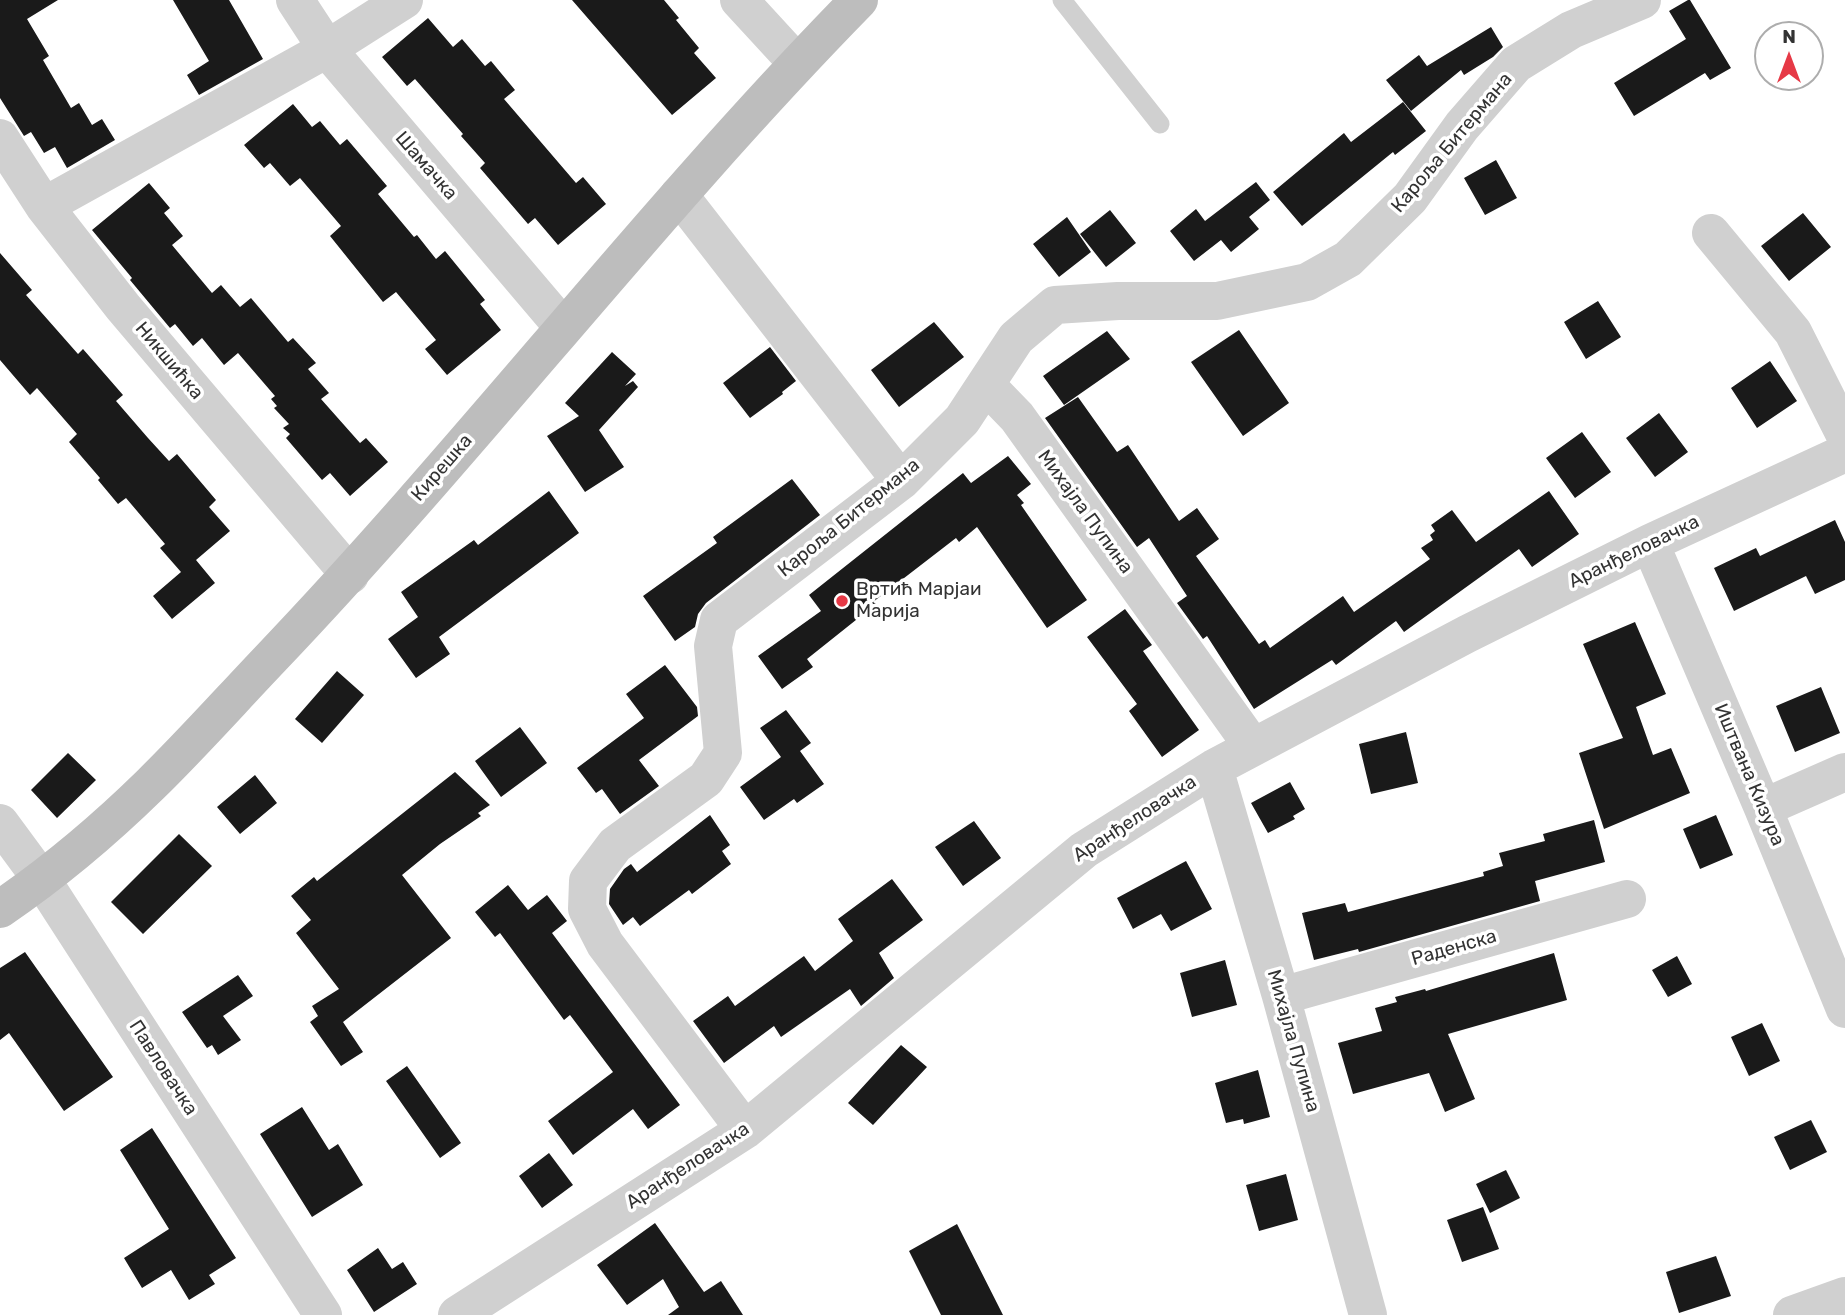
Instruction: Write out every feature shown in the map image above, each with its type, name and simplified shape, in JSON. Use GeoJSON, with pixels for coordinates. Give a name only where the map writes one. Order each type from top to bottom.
{"type":"FeatureCollection","features":[{"type":"Feature","properties":{"kind":"street","name":"Шамачка"},"geometry":{"type":"LineString","coordinates":[[295,0],[327,49],[563,327]]}},
{"type":"Feature","properties":{"kind":"street"},"geometry":{"type":"LineString","coordinates":[[44,206],[327,49],[404,0]]}},
{"type":"Feature","properties":{"kind":"street"},"geometry":{"type":"LineString","coordinates":[[739,0],[797,63]]}},
{"type":"Feature","properties":{"kind":"street","name":"Кирешка"},"geometry":{"type":"LineString","coordinates":[[0,909],[42,880],[149,787],[350,575],[679,195],[797,63],[859,0]]}},
{"type":"Feature","properties":{"kind":"street","name":"Кароља Битермана"},"geometry":{"type":"LineString","coordinates":[[745,1130],[605,944],[587,909],[588,881],[615,845],[706,779],[723,753],[713,646],[719,620],[901,481],[961,420],[1016,338],[1055,305],[1118,301],[1217,301],[1307,282],[1348,259],[1410,198],[1462,126],[1517,64],[1571,30],[1642,0]]}},
{"type":"Feature","properties":{"kind":"street","name":"Никшићка"},"geometry":{"type":"LineString","coordinates":[[0,138],[44,206],[123,307],[350,575]]}},
{"type":"Feature","properties":{"kind":"street"},"geometry":{"type":"LineString","coordinates":[[679,195],[901,481]]}},
{"type":"Feature","properties":{"kind":"street"},"geometry":{"type":"LineString","coordinates":[[1711,233],[1793,332],[1845,435]]}},
{"type":"Feature","properties":{"kind":"street","name":"Михајла Пупина"},"geometry":{"type":"LineString","coordinates":[[986,385],[1017,417],[1253,747]]}},
{"type":"Feature","properties":{"kind":"street","name":"Аранђеловачка"},"geometry":{"type":"LineString","coordinates":[[457,1315],[745,1130],[1084,850],[1214,768],[1467,634],[1650,543],[1845,453]]}},
{"type":"Feature","properties":{"kind":"street","name":"Иштвана Кизура"},"geometry":{"type":"LineString","coordinates":[[1650,543],[1845,1009]]}},
{"type":"Feature","properties":{"kind":"street","name":"Михајла Пупина"},"geometry":{"type":"LineString","coordinates":[[1214,768],[1281,996],[1368,1315]]}},
{"type":"Feature","properties":{"kind":"street"},"geometry":{"type":"LineString","coordinates":[[1763,808],[1845,772]]}},
{"type":"Feature","properties":{"kind":"street","name":"Павловачка"},"geometry":{"type":"LineString","coordinates":[[0,823],[42,880],[323,1315]]}},
{"type":"Feature","properties":{"kind":"street","name":"Раденска"},"geometry":{"type":"LineString","coordinates":[[1281,996],[1627,899]]}},
{"type":"Feature","properties":{"kind":"street"},"geometry":{"type":"LineString","coordinates":[[1792,1315],[1845,1296]]}},
{"type":"Feature","properties":{"kind":"lane"},"geometry":{"type":"LineString","coordinates":[[1062,0],[1160,124]]}},
{"type":"Feature","properties":{"kind":"building"},"geometry":{"type":"Polygon","coordinates":[[[0,0],[58,0],[27,19],[49,56],[43,60],[71,108],[79,103],[92,125],[102,119],[115,140],[67,168],[55,147],[44,153],[31,132],[24,136],[0,98],[0,0]]]}},
{"type":"Feature","properties":{"kind":"building"},"geometry":{"type":"Polygon","coordinates":[[[173,0],[229,0],[263,59],[199,95],[187,75],[209,61],[173,0]]]}},
{"type":"Feature","properties":{"kind":"building"},"geometry":{"type":"Polygon","coordinates":[[[572,0],[664,0],[699,48],[694,53],[716,78],[672,115],[572,0]]]}},
{"type":"Feature","properties":{"kind":"building"},"geometry":{"type":"Polygon","coordinates":[[[1688,0],[1731,68],[1710,80],[1705,73],[1634,116],[1614,83],[1686,39],[1669,11],[1688,0]]]}},
{"type":"Feature","properties":{"kind":"building"},"geometry":{"type":"Polygon","coordinates":[[[428,18],[453,47],[462,39],[485,66],[491,61],[515,90],[504,99],[576,183],[583,177],[606,204],[558,245],[535,218],[528,224],[480,168],[485,163],[461,136],[463,134],[415,79],[407,86],[382,57],[428,18]]]}},
{"type":"Feature","properties":{"kind":"building"},"geometry":{"type":"Polygon","coordinates":[[[1491,27],[1503,47],[1493,57],[1464,75],[1461,70],[1411,111],[1386,80],[1419,55],[1427,66],[1491,27]]]}},
{"type":"Feature","properties":{"kind":"building"},"geometry":{"type":"Polygon","coordinates":[[[1403,102],[1426,131],[1395,155],[1393,152],[1302,226],[1273,192],[1344,133],[1351,142],[1403,102]]]}},
{"type":"Feature","properties":{"kind":"building"},"geometry":{"type":"Polygon","coordinates":[[[293,104],[312,127],[320,121],[340,145],[347,139],[387,186],[378,194],[414,237],[417,235],[436,259],[445,251],[485,300],[480,304],[501,330],[447,375],[425,349],[436,340],[396,292],[383,302],[330,236],[341,226],[300,178],[290,186],[270,163],[264,168],[244,145],[293,104]]]}},
{"type":"Feature","properties":{"kind":"building"},"geometry":{"type":"Polygon","coordinates":[[[1496,160],[1517,198],[1485,215],[1464,178],[1496,160]]]}},
{"type":"Feature","properties":{"kind":"building"},"geometry":{"type":"Polygon","coordinates":[[[1256,182],[1270,200],[1249,217],[1259,229],[1231,252],[1221,240],[1194,261],[1170,231],[1196,209],[1205,221],[1256,182]]]}},
{"type":"Feature","properties":{"kind":"building"},"geometry":{"type":"Polygon","coordinates":[[[149,183],[170,208],[164,213],[183,236],[172,245],[212,293],[221,285],[240,307],[251,298],[288,342],[293,338],[316,363],[308,369],[329,393],[321,399],[360,443],[366,438],[388,462],[350,496],[330,473],[322,480],[286,438],[290,434],[283,428],[289,424],[274,408],[277,406],[271,399],[275,396],[238,353],[224,365],[202,338],[193,346],[175,324],[170,328],[92,230],[149,183]]]}},
{"type":"Feature","properties":{"kind":"building"},"geometry":{"type":"Polygon","coordinates":[[[1110,210],[1136,243],[1106,267],[1080,234],[1110,210]]]}},
{"type":"Feature","properties":{"kind":"building"},"geometry":{"type":"Polygon","coordinates":[[[1803,213],[1831,247],[1789,281],[1761,246],[1803,213]]]}},
{"type":"Feature","properties":{"kind":"building"},"geometry":{"type":"Polygon","coordinates":[[[1067,217],[1091,252],[1059,277],[1033,244],[1067,217]]]}},
{"type":"Feature","properties":{"kind":"building"},"geometry":{"type":"Polygon","coordinates":[[[0,253],[32,290],[26,295],[78,354],[83,349],[123,395],[116,401],[148,438],[169,461],[177,454],[216,500],[209,507],[230,531],[196,560],[215,583],[172,619],[153,596],[181,572],[160,548],[165,544],[126,498],[118,504],[98,480],[100,478],[69,442],[77,434],[37,388],[30,395],[0,360],[0,253]]]}},
{"type":"Feature","properties":{"kind":"building"},"geometry":{"type":"Polygon","coordinates":[[[1598,301],[1621,337],[1586,359],[1564,322],[1598,301]]]}},
{"type":"Feature","properties":{"kind":"building"},"geometry":{"type":"Polygon","coordinates":[[[934,322],[964,357],[899,407],[871,370],[934,322]]]}},
{"type":"Feature","properties":{"kind":"building"},"geometry":{"type":"Polygon","coordinates":[[[1239,330],[1289,403],[1243,436],[1191,362],[1239,330]]]}},
{"type":"Feature","properties":{"kind":"building"},"geometry":{"type":"Polygon","coordinates":[[[1107,331],[1130,359],[1064,405],[1043,376],[1107,331]]]}},
{"type":"Feature","properties":{"kind":"building"},"geometry":{"type":"Polygon","coordinates":[[[770,347],[796,381],[750,418],[723,383],[770,347]]]}},
{"type":"Feature","properties":{"kind":"building"},"geometry":{"type":"Polygon","coordinates":[[[612,352],[636,374],[625,386],[633,381],[638,387],[599,430],[624,467],[585,492],[547,436],[579,416],[565,403],[612,352]]]}},
{"type":"Feature","properties":{"kind":"building"},"geometry":{"type":"Polygon","coordinates":[[[1770,361],[1797,401],[1757,428],[1731,388],[1770,361]]]}},
{"type":"Feature","properties":{"kind":"building"},"geometry":{"type":"Polygon","coordinates":[[[1078,397],[1117,452],[1128,445],[1179,521],[1197,508],[1219,539],[1196,556],[1259,644],[1265,640],[1270,648],[1343,596],[1354,612],[1430,559],[1421,548],[1433,540],[1430,535],[1435,531],[1431,525],[1452,510],[1476,542],[1549,491],[1579,534],[1532,567],[1519,549],[1404,632],[1396,621],[1336,665],[1332,660],[1254,709],[1207,636],[1203,639],[1177,603],[1187,596],[1149,538],[1137,547],[1045,418],[1078,397]]]}},
{"type":"Feature","properties":{"kind":"building"},"geometry":{"type":"Polygon","coordinates":[[[1659,413],[1688,452],[1655,477],[1626,438],[1659,413]]]}},
{"type":"Feature","properties":{"kind":"building"},"geometry":{"type":"Polygon","coordinates":[[[1582,432],[1611,472],[1575,498],[1546,458],[1582,432]]]}},
{"type":"Feature","properties":{"kind":"building"},"geometry":{"type":"Polygon","coordinates":[[[1008,456],[1031,484],[1017,495],[1024,503],[1021,505],[1087,600],[1047,628],[977,527],[959,542],[956,538],[873,602],[876,604],[807,659],[813,667],[782,689],[758,656],[821,611],[809,595],[963,473],[971,483],[1008,456]]]}},
{"type":"Feature","properties":{"kind":"building"},"geometry":{"type":"Polygon","coordinates":[[[792,479],[820,515],[706,603],[698,614],[695,627],[675,641],[643,596],[717,543],[713,537],[792,479]]]}},
{"type":"Feature","properties":{"kind":"building"},"geometry":{"type":"Polygon","coordinates":[[[549,491],[579,533],[439,637],[450,654],[416,678],[388,639],[418,617],[401,592],[474,540],[478,545],[549,491]]]}},
{"type":"Feature","properties":{"kind":"building"},"geometry":{"type":"Polygon","coordinates":[[[1835,520],[1845,542],[1845,580],[1815,594],[1806,576],[1734,611],[1714,568],[1756,548],[1760,556],[1835,520]]]}},
{"type":"Feature","properties":{"kind":"building"},"geometry":{"type":"Polygon","coordinates":[[[1125,609],[1152,645],[1143,651],[1199,730],[1162,757],[1129,711],[1137,704],[1087,637],[1125,609]]]}},
{"type":"Feature","properties":{"kind":"building"},"geometry":{"type":"Polygon","coordinates":[[[1635,622],[1666,694],[1636,707],[1653,755],[1671,748],[1690,793],[1604,829],[1579,753],[1623,738],[1583,644],[1635,622]]]}},
{"type":"Feature","properties":{"kind":"building"},"geometry":{"type":"Polygon","coordinates":[[[665,665],[697,707],[698,716],[639,760],[659,786],[620,814],[602,789],[596,793],[577,768],[644,718],[626,694],[665,665]]]}},
{"type":"Feature","properties":{"kind":"building"},"geometry":{"type":"Polygon","coordinates":[[[337,671],[364,695],[322,743],[295,719],[337,671]]]}},
{"type":"Feature","properties":{"kind":"building"},"geometry":{"type":"Polygon","coordinates":[[[1821,687],[1840,733],[1795,752],[1776,706],[1821,687]]]}},
{"type":"Feature","properties":{"kind":"building"},"geometry":{"type":"Polygon","coordinates":[[[786,710],[811,743],[800,751],[824,784],[797,803],[794,799],[764,820],[740,787],[781,757],[760,728],[786,710]]]}},
{"type":"Feature","properties":{"kind":"building"},"geometry":{"type":"Polygon","coordinates":[[[520,727],[547,763],[501,797],[475,761],[520,727]]]}},
{"type":"Feature","properties":{"kind":"building"},"geometry":{"type":"Polygon","coordinates":[[[1406,732],[1418,783],[1371,794],[1359,744],[1406,732]]]}},
{"type":"Feature","properties":{"kind":"building"},"geometry":{"type":"Polygon","coordinates":[[[68,753],[96,780],[57,818],[31,790],[68,753]]]}},
{"type":"Feature","properties":{"kind":"building"},"geometry":{"type":"Polygon","coordinates":[[[455,772],[490,805],[478,813],[481,816],[402,875],[451,938],[343,1022],[363,1052],[341,1066],[310,1022],[318,1016],[312,1006],[339,989],[296,933],[311,920],[291,896],[314,877],[317,881],[455,772]]]}},
{"type":"Feature","properties":{"kind":"building"},"geometry":{"type":"Polygon","coordinates":[[[255,775],[277,803],[240,834],[217,807],[255,775]]]}},
{"type":"Feature","properties":{"kind":"building"},"geometry":{"type":"Polygon","coordinates":[[[1290,782],[1305,809],[1293,816],[1295,819],[1268,833],[1251,803],[1290,782]]]}},
{"type":"Feature","properties":{"kind":"building"},"geometry":{"type":"Polygon","coordinates":[[[710,815],[730,845],[722,851],[731,864],[692,894],[689,890],[640,926],[633,917],[623,925],[609,904],[610,889],[624,869],[631,864],[637,872],[710,815]]]}},
{"type":"Feature","properties":{"kind":"building"},"geometry":{"type":"Polygon","coordinates":[[[1716,815],[1733,855],[1700,869],[1683,829],[1716,815]]]}},
{"type":"Feature","properties":{"kind":"building"},"geometry":{"type":"Polygon","coordinates":[[[1594,820],[1605,862],[1535,881],[1540,901],[1359,952],[1358,949],[1314,960],[1302,913],[1345,903],[1348,912],[1484,876],[1483,872],[1503,866],[1499,853],[1545,841],[1543,834],[1594,820]]]}},
{"type":"Feature","properties":{"kind":"building"},"geometry":{"type":"Polygon","coordinates":[[[974,821],[1001,858],[963,886],[935,847],[974,821]]]}},
{"type":"Feature","properties":{"kind":"building"},"geometry":{"type":"Polygon","coordinates":[[[179,834],[212,866],[143,934],[111,902],[179,834]]]}},
{"type":"Feature","properties":{"kind":"building"},"geometry":{"type":"Polygon","coordinates":[[[1186,861],[1212,909],[1171,931],[1161,914],[1133,929],[1117,898],[1186,861]]]}},
{"type":"Feature","properties":{"kind":"building"},"geometry":{"type":"Polygon","coordinates":[[[892,879],[923,920],[879,953],[894,978],[861,1006],[850,989],[781,1037],[774,1026],[724,1063],[693,1021],[728,996],[735,1006],[804,956],[815,971],[853,941],[838,919],[892,879]]]}},
{"type":"Feature","properties":{"kind":"building"},"geometry":{"type":"Polygon","coordinates":[[[508,885],[528,910],[547,895],[567,921],[552,933],[680,1105],[648,1129],[633,1109],[573,1155],[548,1121],[613,1072],[570,1015],[564,1020],[500,933],[495,937],[475,912],[508,885]]]}},
{"type":"Feature","properties":{"kind":"building"},"geometry":{"type":"Polygon","coordinates":[[[25,952],[113,1077],[64,1111],[9,1033],[0,1040],[0,968],[25,952]]]}},
{"type":"Feature","properties":{"kind":"building"},"geometry":{"type":"Polygon","coordinates":[[[1554,953],[1567,1000],[1448,1034],[1475,1099],[1445,1112],[1429,1073],[1353,1094],[1338,1043],[1382,1031],[1375,1008],[1397,1002],[1395,997],[1425,989],[1426,991],[1554,953]]]}},
{"type":"Feature","properties":{"kind":"building"},"geometry":{"type":"Polygon","coordinates":[[[1677,956],[1692,984],[1668,997],[1652,970],[1677,956]]]}},
{"type":"Feature","properties":{"kind":"building"},"geometry":{"type":"Polygon","coordinates":[[[1225,960],[1237,1005],[1192,1017],[1180,973],[1225,960]]]}},
{"type":"Feature","properties":{"kind":"building"},"geometry":{"type":"Polygon","coordinates":[[[238,975],[253,996],[223,1016],[241,1040],[218,1055],[212,1045],[207,1048],[182,1012],[238,975]]]}},
{"type":"Feature","properties":{"kind":"building"},"geometry":{"type":"Polygon","coordinates":[[[1762,1023],[1780,1061],[1749,1076],[1731,1037],[1762,1023]]]}},
{"type":"Feature","properties":{"kind":"building"},"geometry":{"type":"Polygon","coordinates":[[[901,1045],[927,1067],[873,1125],[848,1103],[901,1045]]]}},
{"type":"Feature","properties":{"kind":"building"},"geometry":{"type":"Polygon","coordinates":[[[407,1066],[461,1143],[440,1158],[386,1081],[407,1066]]]}},
{"type":"Feature","properties":{"kind":"building"},"geometry":{"type":"Polygon","coordinates":[[[1258,1070],[1270,1117],[1244,1124],[1243,1119],[1226,1123],[1215,1083],[1258,1070]]]}},
{"type":"Feature","properties":{"kind":"building"},"geometry":{"type":"Polygon","coordinates":[[[302,1107],[329,1150],[338,1144],[363,1185],[312,1217],[260,1134],[302,1107]]]}},
{"type":"Feature","properties":{"kind":"building"},"geometry":{"type":"Polygon","coordinates":[[[1811,1120],[1827,1152],[1790,1170],[1774,1137],[1811,1120]]]}},
{"type":"Feature","properties":{"kind":"building"},"geometry":{"type":"Polygon","coordinates":[[[152,1128],[236,1258],[209,1275],[215,1284],[189,1300],[171,1270],[142,1288],[124,1258],[169,1229],[120,1150],[152,1128]]]}},
{"type":"Feature","properties":{"kind":"building"},"geometry":{"type":"Polygon","coordinates":[[[549,1153],[573,1185],[542,1208],[519,1176],[549,1153]]]}},
{"type":"Feature","properties":{"kind":"building"},"geometry":{"type":"Polygon","coordinates":[[[1506,1170],[1520,1198],[1490,1213],[1476,1184],[1506,1170]]]}},
{"type":"Feature","properties":{"kind":"building"},"geometry":{"type":"Polygon","coordinates":[[[1286,1174],[1298,1220],[1259,1231],[1246,1185],[1286,1174]]]}},
{"type":"Feature","properties":{"kind":"building"},"geometry":{"type":"Polygon","coordinates":[[[1483,1207],[1499,1249],[1462,1262],[1447,1220],[1483,1207]]]}},
{"type":"Feature","properties":{"kind":"building"},"geometry":{"type":"Polygon","coordinates":[[[655,1223],[704,1292],[721,1281],[743,1315],[668,1315],[679,1307],[663,1279],[627,1305],[597,1265],[655,1223]]]}},
{"type":"Feature","properties":{"kind":"building"},"geometry":{"type":"Polygon","coordinates":[[[957,1224],[1003,1315],[941,1315],[909,1251],[957,1224]]]}},
{"type":"Feature","properties":{"kind":"building"},"geometry":{"type":"Polygon","coordinates":[[[378,1248],[392,1269],[403,1262],[417,1284],[374,1312],[347,1270],[378,1248]]]}},
{"type":"Feature","properties":{"kind":"building"},"geometry":{"type":"Polygon","coordinates":[[[1716,1256],[1731,1296],[1679,1313],[1666,1272],[1716,1256]]]}},
{"type":"Feature","properties":{"kind":"place","name":"Вртић Марјаи Марија"},"geometry":{"type":"Point","coordinates":[842,601]}}]}
